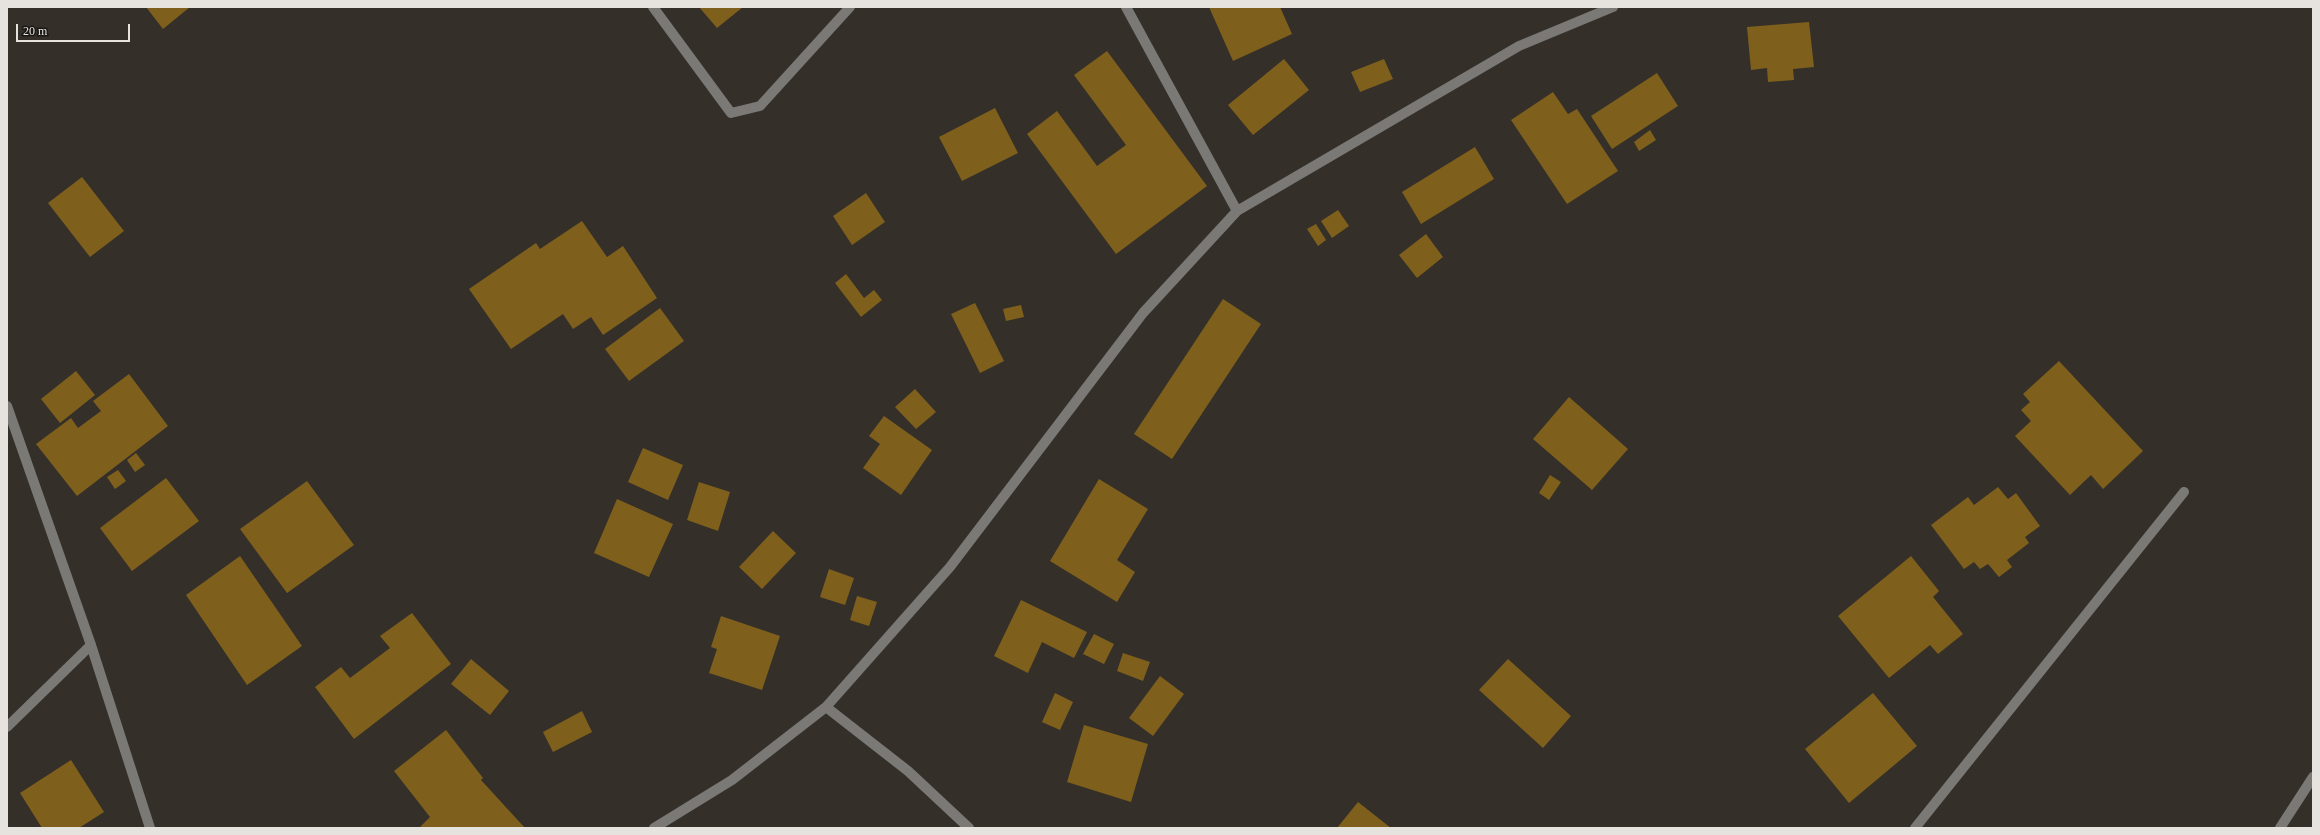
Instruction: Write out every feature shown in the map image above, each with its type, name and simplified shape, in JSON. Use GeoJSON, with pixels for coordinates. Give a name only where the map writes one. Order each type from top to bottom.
{"type":"FeatureCollection","features":[{"type":"Feature","properties":{"kind":"street"},"geometry":{"type":"LineString","coordinates":[[653,7],[731,113],[760,106],[850,7]]}},
{"type":"Feature","properties":{"kind":"street"},"geometry":{"type":"LineString","coordinates":[[1126,7],[1237,212]]}},
{"type":"Feature","properties":{"kind":"street"},"geometry":{"type":"LineString","coordinates":[[654,828],[732,780],[826,707],[950,567],[1143,313],[1237,212],[1519,46],[1613,7]]}},
{"type":"Feature","properties":{"kind":"street"},"geometry":{"type":"LineString","coordinates":[[7,406],[92,645],[150,828]]}},
{"type":"Feature","properties":{"kind":"street"},"geometry":{"type":"LineString","coordinates":[[1915,828],[2184,492]]}},
{"type":"Feature","properties":{"kind":"street"},"geometry":{"type":"LineString","coordinates":[[7,727],[92,645]]}},
{"type":"Feature","properties":{"kind":"street"},"geometry":{"type":"LineString","coordinates":[[826,707],[908,771],[969,828]]}},
{"type":"Feature","properties":{"kind":"street"},"geometry":{"type":"LineString","coordinates":[[2280,828],[2313,777]]}},
{"type":"Feature","properties":{"kind":"building"},"geometry":{"type":"Polygon","coordinates":[[[146,7],[190,7],[163,29],[146,7]]]}},
{"type":"Feature","properties":{"kind":"building"},"geometry":{"type":"Polygon","coordinates":[[[699,7],[743,7],[717,28],[699,7]]]}},
{"type":"Feature","properties":{"kind":"building"},"geometry":{"type":"Polygon","coordinates":[[[1209,7],[1280,7],[1292,34],[1233,61],[1209,7]]]}},
{"type":"Feature","properties":{"kind":"building"},"geometry":{"type":"Polygon","coordinates":[[[1809,22],[1814,67],[1793,69],[1794,80],[1768,82],[1767,68],[1751,70],[1747,27],[1809,22]]]}},
{"type":"Feature","properties":{"kind":"building"},"geometry":{"type":"Polygon","coordinates":[[[1107,51],[1207,186],[1116,254],[1027,134],[1057,111],[1097,166],[1126,145],[1074,75],[1107,51]]]}},
{"type":"Feature","properties":{"kind":"building"},"geometry":{"type":"Polygon","coordinates":[[[1284,59],[1309,90],[1253,135],[1228,105],[1284,59]]]}},
{"type":"Feature","properties":{"kind":"building"},"geometry":{"type":"Polygon","coordinates":[[[1384,59],[1393,79],[1360,92],[1351,72],[1384,59]]]}},
{"type":"Feature","properties":{"kind":"building"},"geometry":{"type":"Polygon","coordinates":[[[1657,73],[1678,106],[1612,149],[1591,116],[1657,73]]]}},
{"type":"Feature","properties":{"kind":"building"},"geometry":{"type":"Polygon","coordinates":[[[1553,92],[1568,114],[1577,109],[1618,171],[1567,204],[1511,120],[1553,92]]]}},
{"type":"Feature","properties":{"kind":"building"},"geometry":{"type":"Polygon","coordinates":[[[995,108],[1018,153],[962,181],[939,137],[995,108]]]}},
{"type":"Feature","properties":{"kind":"building"},"geometry":{"type":"Polygon","coordinates":[[[1650,130],[1656,140],[1639,151],[1634,142],[1650,130]]]}},
{"type":"Feature","properties":{"kind":"building"},"geometry":{"type":"Polygon","coordinates":[[[1475,147],[1494,179],[1421,224],[1402,192],[1475,147]]]}},
{"type":"Feature","properties":{"kind":"building"},"geometry":{"type":"Polygon","coordinates":[[[82,177],[124,231],[90,257],[48,203],[82,177]]]}},
{"type":"Feature","properties":{"kind":"building"},"geometry":{"type":"Polygon","coordinates":[[[866,193],[885,222],[852,245],[833,216],[866,193]]]}},
{"type":"Feature","properties":{"kind":"building"},"geometry":{"type":"Polygon","coordinates":[[[1338,210],[1349,226],[1332,238],[1321,221],[1338,210]]]}},
{"type":"Feature","properties":{"kind":"building"},"geometry":{"type":"Polygon","coordinates":[[[582,221],[607,257],[623,246],[657,298],[603,335],[591,317],[573,329],[563,314],[511,349],[469,289],[536,243],[540,249],[582,221]]]}},
{"type":"Feature","properties":{"kind":"building"},"geometry":{"type":"Polygon","coordinates":[[[1316,224],[1326,240],[1318,246],[1307,229],[1316,224]]]}},
{"type":"Feature","properties":{"kind":"building"},"geometry":{"type":"Polygon","coordinates":[[[1426,234],[1443,257],[1417,278],[1399,255],[1426,234]]]}},
{"type":"Feature","properties":{"kind":"building"},"geometry":{"type":"Polygon","coordinates":[[[846,274],[864,298],[874,290],[882,300],[861,317],[835,283],[846,274]]]}},
{"type":"Feature","properties":{"kind":"building"},"geometry":{"type":"Polygon","coordinates":[[[1223,299],[1261,324],[1172,459],[1134,434],[1223,299]]]}},
{"type":"Feature","properties":{"kind":"building"},"geometry":{"type":"Polygon","coordinates":[[[975,303],[1004,361],[980,373],[951,314],[975,303]]]}},
{"type":"Feature","properties":{"kind":"building"},"geometry":{"type":"Polygon","coordinates":[[[1021,305],[1024,317],[1006,321],[1003,309],[1021,305]]]}},
{"type":"Feature","properties":{"kind":"building"},"geometry":{"type":"Polygon","coordinates":[[[660,308],[684,341],[629,381],[605,349],[660,308]]]}},
{"type":"Feature","properties":{"kind":"building"},"geometry":{"type":"Polygon","coordinates":[[[2059,361],[2143,451],[2103,489],[2091,475],[2070,495],[2015,436],[2031,421],[2021,410],[2030,402],[2023,394],[2059,361]]]}},
{"type":"Feature","properties":{"kind":"building"},"geometry":{"type":"Polygon","coordinates":[[[76,371],[95,395],[60,423],[41,399],[76,371]]]}},
{"type":"Feature","properties":{"kind":"building"},"geometry":{"type":"Polygon","coordinates":[[[129,374],[168,426],[77,496],[36,444],[71,418],[78,428],[101,411],[93,401],[129,374]]]}},
{"type":"Feature","properties":{"kind":"building"},"geometry":{"type":"Polygon","coordinates":[[[915,389],[936,412],[916,429],[895,407],[915,389]]]}},
{"type":"Feature","properties":{"kind":"building"},"geometry":{"type":"Polygon","coordinates":[[[1569,397],[1628,449],[1592,490],[1533,439],[1569,397]]]}},
{"type":"Feature","properties":{"kind":"building"},"geometry":{"type":"Polygon","coordinates":[[[884,416],[932,450],[901,495],[863,468],[880,444],[869,436],[884,416]]]}},
{"type":"Feature","properties":{"kind":"building"},"geometry":{"type":"Polygon","coordinates":[[[643,448],[683,465],[668,500],[628,482],[643,448]]]}},
{"type":"Feature","properties":{"kind":"building"},"geometry":{"type":"Polygon","coordinates":[[[136,453],[145,465],[135,472],[127,460],[136,453]]]}},
{"type":"Feature","properties":{"kind":"building"},"geometry":{"type":"Polygon","coordinates":[[[118,470],[126,481],[115,489],[107,477],[118,470]]]}},
{"type":"Feature","properties":{"kind":"building"},"geometry":{"type":"Polygon","coordinates":[[[1550,475],[1561,482],[1549,500],[1539,493],[1550,475]]]}},
{"type":"Feature","properties":{"kind":"building"},"geometry":{"type":"Polygon","coordinates":[[[166,478],[199,521],[132,571],[100,528],[166,478]]]}},
{"type":"Feature","properties":{"kind":"building"},"geometry":{"type":"Polygon","coordinates":[[[1099,479],[1148,509],[1117,560],[1135,572],[1117,602],[1050,561],[1099,479]]]}},
{"type":"Feature","properties":{"kind":"building"},"geometry":{"type":"Polygon","coordinates":[[[307,481],[354,545],[287,593],[240,529],[307,481]]]}},
{"type":"Feature","properties":{"kind":"building"},"geometry":{"type":"Polygon","coordinates":[[[699,482],[730,492],[718,531],[687,520],[699,482]]]}},
{"type":"Feature","properties":{"kind":"building"},"geometry":{"type":"Polygon","coordinates":[[[1998,487],[2008,499],[2016,493],[2040,526],[2025,537],[2029,543],[2007,560],[2012,567],[1999,577],[1988,564],[1980,569],[1974,562],[1964,569],[1931,525],[1968,497],[1974,505],[1998,487]]]}},
{"type":"Feature","properties":{"kind":"building"},"geometry":{"type":"Polygon","coordinates":[[[617,499],[673,524],[649,577],[594,553],[617,499]]]}},
{"type":"Feature","properties":{"kind":"building"},"geometry":{"type":"Polygon","coordinates":[[[773,531],[796,553],[762,589],[739,567],[773,531]]]}},
{"type":"Feature","properties":{"kind":"building"},"geometry":{"type":"Polygon","coordinates":[[[240,556],[302,646],[247,685],[186,595],[240,556]]]}},
{"type":"Feature","properties":{"kind":"building"},"geometry":{"type":"Polygon","coordinates":[[[1911,556],[1939,591],[1933,597],[1963,634],[1938,654],[1930,645],[1889,678],[1838,616],[1911,556]]]}},
{"type":"Feature","properties":{"kind":"building"},"geometry":{"type":"Polygon","coordinates":[[[829,569],[854,578],[845,605],[820,597],[829,569]]]}},
{"type":"Feature","properties":{"kind":"building"},"geometry":{"type":"Polygon","coordinates":[[[857,596],[877,602],[869,626],[850,620],[857,596]]]}},
{"type":"Feature","properties":{"kind":"building"},"geometry":{"type":"Polygon","coordinates":[[[1021,600],[1087,632],[1074,658],[1042,642],[1028,673],[994,656],[1021,600]]]}},
{"type":"Feature","properties":{"kind":"building"},"geometry":{"type":"Polygon","coordinates":[[[412,613],[451,664],[354,739],[315,687],[341,667],[350,678],[390,648],[380,636],[412,613]]]}},
{"type":"Feature","properties":{"kind":"building"},"geometry":{"type":"Polygon","coordinates":[[[721,616],[780,636],[762,690],[709,673],[717,649],[711,647],[721,616]]]}},
{"type":"Feature","properties":{"kind":"building"},"geometry":{"type":"Polygon","coordinates":[[[1094,634],[1114,644],[1104,664],[1083,654],[1094,634]]]}},
{"type":"Feature","properties":{"kind":"building"},"geometry":{"type":"Polygon","coordinates":[[[1123,653],[1150,662],[1143,681],[1117,671],[1123,653]]]}},
{"type":"Feature","properties":{"kind":"building"},"geometry":{"type":"Polygon","coordinates":[[[471,659],[509,691],[490,715],[451,684],[471,659]]]}},
{"type":"Feature","properties":{"kind":"building"},"geometry":{"type":"Polygon","coordinates":[[[1508,659],[1571,716],[1543,748],[1479,690],[1508,659]]]}},
{"type":"Feature","properties":{"kind":"building"},"geometry":{"type":"Polygon","coordinates":[[[1160,676],[1184,694],[1153,736],[1129,718],[1160,676]]]}},
{"type":"Feature","properties":{"kind":"building"},"geometry":{"type":"Polygon","coordinates":[[[1055,693],[1073,702],[1060,730],[1042,722],[1055,693]]]}},
{"type":"Feature","properties":{"kind":"building"},"geometry":{"type":"Polygon","coordinates":[[[1873,693],[1917,746],[1849,803],[1805,749],[1873,693]]]}},
{"type":"Feature","properties":{"kind":"building"},"geometry":{"type":"Polygon","coordinates":[[[582,711],[592,732],[553,752],[543,732],[582,711]]]}},
{"type":"Feature","properties":{"kind":"building"},"geometry":{"type":"Polygon","coordinates":[[[1084,725],[1148,744],[1131,802],[1067,782],[1084,725]]]}},
{"type":"Feature","properties":{"kind":"building"},"geometry":{"type":"Polygon","coordinates":[[[446,730],[483,778],[481,780],[525,828],[419,828],[430,817],[394,771],[446,730]]]}},
{"type":"Feature","properties":{"kind":"building"},"geometry":{"type":"Polygon","coordinates":[[[71,760],[104,812],[79,828],[42,828],[20,793],[71,760]]]}},
{"type":"Feature","properties":{"kind":"building"},"geometry":{"type":"Polygon","coordinates":[[[1358,802],[1391,828],[1337,828],[1358,802]]]}}]}
